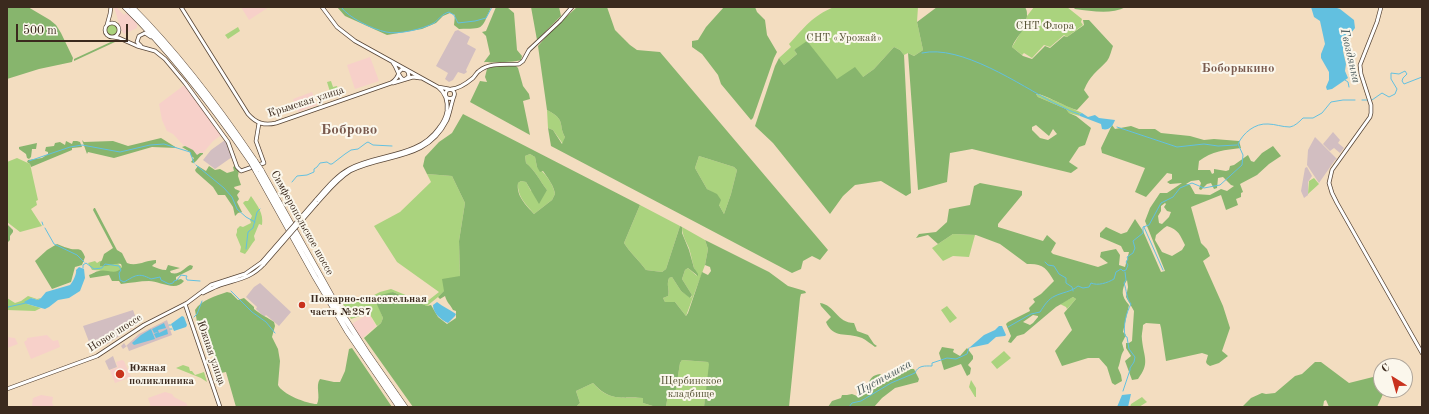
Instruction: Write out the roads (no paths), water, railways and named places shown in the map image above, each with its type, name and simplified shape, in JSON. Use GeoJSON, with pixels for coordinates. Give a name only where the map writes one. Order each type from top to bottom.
{"type":"FeatureCollection","features":[{"type":"Feature","properties":{"kind":"highway"},"geometry":{"type":"LineString","coordinates":[[125,7],[173,58],[207,100],[253,162]]}},
{"type":"Feature","properties":{"kind":"highway"},"geometry":{"type":"LineString","coordinates":[[132,7],[192,73],[211,97],[259,171]]}},
{"type":"Feature","properties":{"kind":"highway","name":"Симферопольское шоссе"},"geometry":{"type":"LineString","coordinates":[[259,171],[315,277],[347,331],[399,407]]}},
{"type":"Feature","properties":{"kind":"highway","name":"Симферопольское шоссе"},"geometry":{"type":"LineString","coordinates":[[259,171],[336,304],[364,348],[405,407]]}},
{"type":"Feature","properties":{"kind":"street"},"geometry":{"type":"LineString","coordinates":[[111,7],[105,30],[106,34],[162,55],[185,83],[226,140],[237,167],[241,170],[264,163],[256,141],[259,123]]}},
{"type":"Feature","properties":{"kind":"street","name":"Крымская улица"},"geometry":{"type":"LineString","coordinates":[[181,7],[245,109],[252,118],[259,123],[268,125],[276,123],[391,83],[399,76]]}},
{"type":"Feature","properties":{"kind":"street"},"geometry":{"type":"LineString","coordinates":[[322,7],[332,21],[348,37],[438,87],[448,98],[454,95]]}},
{"type":"Feature","properties":{"kind":"street"},"geometry":{"type":"LineString","coordinates":[[316,202],[338,180],[349,172],[363,166],[406,154],[424,146],[437,134],[448,118],[454,95],[459,88],[473,78],[479,70],[497,64],[522,63],[529,50],[560,22],[572,7]]}},
{"type":"Feature","properties":{"kind":"street"},"geometry":{"type":"LineString","coordinates":[[1381,8],[1360,65],[1360,74],[1370,102],[1370,117],[1332,170],[1329,183],[1332,194],[1422,353]]}},
{"type":"Feature","properties":{"kind":"street"},"geometry":{"type":"LineString","coordinates":[[106,26],[113,23],[118,26],[118,33],[113,37]]}},
{"type":"Feature","properties":{"kind":"street"},"geometry":{"type":"LineString","coordinates":[[145,48],[138,44],[137,41],[139,36],[145,34],[149,35],[173,58]]}},
{"type":"Feature","properties":{"kind":"street"},"geometry":{"type":"LineString","coordinates":[[393,63],[397,68],[400,78],[405,79]]}},
{"type":"Feature","properties":{"kind":"street"},"geometry":{"type":"LineString","coordinates":[[399,76],[400,70],[406,70]]}},
{"type":"Feature","properties":{"kind":"street"},"geometry":{"type":"LineString","coordinates":[[405,79],[409,74],[406,70]]}},
{"type":"Feature","properties":{"kind":"street"},"geometry":{"type":"LineString","coordinates":[[391,83],[413,78],[424,79]]}},
{"type":"Feature","properties":{"kind":"street"},"geometry":{"type":"LineString","coordinates":[[438,87],[453,91],[454,95]]}},
{"type":"Feature","properties":{"kind":"street"},"geometry":{"type":"LineString","coordinates":[[445,94],[450,90],[459,88]]}},
{"type":"Feature","properties":{"kind":"street"},"geometry":{"type":"LineString","coordinates":[[316,202],[337,178],[348,170],[362,164],[411,150],[430,139],[446,115],[447,106],[445,94]]}},
{"type":"Feature","properties":{"kind":"street","name":"Новое шоссе"},"geometry":{"type":"LineString","coordinates":[[7,389],[90,359],[113,346],[144,325],[185,304],[199,294],[218,286],[246,278],[254,273],[316,202]]}},
{"type":"Feature","properties":{"kind":"street","name":"Южная улица"},"geometry":{"type":"LineString","coordinates":[[185,304],[220,407]]}},
{"type":"Feature","properties":{"kind":"water"},"geometry":{"type":"Polygon","coordinates":[[[1311,7],[1334,7],[1340,9],[1354,20],[1355,28],[1344,42],[1343,51],[1346,64],[1345,71],[1348,78],[1332,89],[1327,90],[1326,87],[1329,80],[1329,72],[1321,58],[1325,44],[1320,21],[1314,17],[1311,7]]]}},
{"type":"Feature","properties":{"kind":"water"},"geometry":{"type":"Polygon","coordinates":[[[1082,113],[1088,117],[1095,115],[1099,118],[1115,120],[1110,128],[1102,129],[1101,124],[1080,116],[1079,114],[1082,113]]]}},
{"type":"Feature","properties":{"kind":"water"},"geometry":{"type":"Polygon","coordinates":[[[79,267],[84,269],[85,278],[80,291],[69,298],[58,300],[45,309],[24,302],[31,298],[38,300],[46,292],[70,285],[76,270],[79,267]]]}},
{"type":"Feature","properties":{"kind":"water"},"geometry":{"type":"Polygon","coordinates":[[[437,302],[456,314],[448,323],[440,318],[434,311],[433,305],[437,302]]]}},
{"type":"Feature","properties":{"kind":"water"},"geometry":{"type":"Polygon","coordinates":[[[182,316],[184,317],[187,325],[186,327],[174,331],[171,324],[182,316]]]}},
{"type":"Feature","properties":{"kind":"water"},"geometry":{"type":"Polygon","coordinates":[[[164,323],[166,328],[158,330],[159,333],[167,329],[168,334],[156,338],[154,334],[158,332],[154,333],[152,329],[164,323]]]}},
{"type":"Feature","properties":{"kind":"water"},"geometry":{"type":"Polygon","coordinates":[[[999,326],[1002,326],[1006,335],[1005,336],[996,337],[988,344],[969,348],[984,335],[995,330],[999,326]]]}},
{"type":"Feature","properties":{"kind":"water"},"geometry":{"type":"Polygon","coordinates":[[[151,329],[155,339],[134,345],[132,343],[151,329]]]}},
{"type":"Feature","properties":{"kind":"water"},"geometry":{"type":"Polygon","coordinates":[[[1131,394],[1128,407],[1117,407],[1122,395],[1131,394]]]}},
{"type":"Feature","properties":{"kind":"waterway"},"geometry":{"type":"LineString","coordinates":[[341,7],[349,15],[368,26],[380,31],[391,33],[410,31],[424,27],[434,23],[442,15],[449,12],[454,15],[458,23],[475,21],[486,18],[492,7]]}},
{"type":"Feature","properties":{"kind":"waterway"},"geometry":{"type":"LineString","coordinates":[[922,53],[937,52],[954,54],[972,60],[1008,77],[1054,103],[1079,114]]}},
{"type":"Feature","properties":{"kind":"waterway","name":"Гвоздянка"},"geometry":{"type":"LineString","coordinates":[[1372,100],[1382,93],[1389,97],[1395,94],[1397,89],[1391,79],[1391,73],[1399,74],[1405,71],[1407,74],[1402,81],[1404,84],[1422,77]]}},
{"type":"Feature","properties":{"kind":"waterway","name":"Гвоздянка"},"geometry":{"type":"LineString","coordinates":[[1345,80],[1348,82],[1349,87]]}},
{"type":"Feature","properties":{"kind":"waterway","name":"Пустышка"},"geometry":{"type":"LineString","coordinates":[[1008,327],[1031,314],[1040,312],[1048,301],[1055,296],[1073,290],[1078,286],[1083,288],[1089,287],[1091,283],[1105,283],[1114,279],[1116,272],[1121,269],[1123,271],[1126,270],[1128,265],[1126,262],[1128,259],[1127,257],[1133,253],[1135,248],[1133,241],[1143,233],[1143,227],[1149,225],[1161,203],[1173,197],[1180,188],[1192,183],[1204,188],[1220,185],[1242,165],[1243,155],[1238,144],[1243,136],[1254,127],[1263,124],[1290,127],[1297,124],[1303,118],[1313,118],[1322,113],[1331,102],[1355,100]]}},
{"type":"Feature","properties":{"kind":"waterway","name":"Гвоздянка"},"geometry":{"type":"LineString","coordinates":[[1362,100],[1367,100]]}},
{"type":"Feature","properties":{"kind":"waterway"},"geometry":{"type":"LineString","coordinates":[[1117,127],[1177,147],[1204,144],[1218,146],[1237,145]]}},
{"type":"Feature","properties":{"kind":"waterway","name":"Гвоздянка"},"geometry":{"type":"LineString","coordinates":[[292,182],[297,176],[307,175],[314,172],[314,169],[320,163],[327,162],[332,164],[351,150],[358,149],[368,142],[373,145],[392,146]]}},
{"type":"Feature","properties":{"kind":"waterway"},"geometry":{"type":"LineString","coordinates":[[29,161],[70,147],[82,145],[120,152],[150,145],[164,144],[190,152],[194,163]]}},
{"type":"Feature","properties":{"kind":"waterway"},"geometry":{"type":"LineString","coordinates":[[196,165],[224,188],[232,197],[237,209],[246,217],[255,222]]}},
{"type":"Feature","properties":{"kind":"waterway","name":"Гвоздянка"},"geometry":{"type":"LineString","coordinates":[[246,249],[248,232],[253,228],[257,212],[260,209]]}},
{"type":"Feature","properties":{"kind":"waterway"},"geometry":{"type":"LineString","coordinates":[[1144,227],[1163,270]]}},
{"type":"Feature","properties":{"kind":"waterway"},"geometry":{"type":"LineString","coordinates":[[45,228],[54,244],[77,255],[84,262]]}},
{"type":"Feature","properties":{"kind":"waterway"},"geometry":{"type":"LineString","coordinates":[[1045,262],[1048,265],[1054,266],[1059,274],[1066,278],[1066,283],[1072,287],[1073,291]]}},
{"type":"Feature","properties":{"kind":"waterway","name":"Гвоздянка"},"geometry":{"type":"LineString","coordinates":[[83,268],[83,265],[86,263],[94,269],[102,268],[105,264],[119,266],[121,270],[119,273],[120,280],[124,282],[140,275],[151,279],[160,277],[161,280],[169,284],[173,283],[181,275],[187,276],[187,280],[200,281]]}},
{"type":"Feature","properties":{"kind":"waterway"},"geometry":{"type":"LineString","coordinates":[[1123,391],[1135,357],[1129,349],[1127,337],[1125,336],[1124,332],[1125,320],[1131,304],[1127,297],[1124,283],[1126,280],[1125,272]]}},
{"type":"Feature","properties":{"kind":"waterway"},"geometry":{"type":"LineString","coordinates":[[231,291],[252,312],[266,322],[275,333]]}},
{"type":"Feature","properties":{"kind":"waterway"},"geometry":{"type":"LineString","coordinates":[[194,317],[197,314],[202,301]]}},
{"type":"Feature","properties":{"kind":"waterway","name":"Гвоздянка"},"geometry":{"type":"LineString","coordinates":[[7,309],[8,307],[26,303]]}},
{"type":"Feature","properties":{"kind":"waterway","name":"Пустышка"},"geometry":{"type":"LineString","coordinates":[[849,407],[852,403],[861,401],[891,383],[915,373],[920,367],[932,366],[932,363],[947,358],[956,359],[967,354],[969,348]]}},
{"type":"Feature","properties":{"kind":"place","name":"Пожарно-спасательная часть №287"},"geometry":{"type":"Point","coordinates":[302,305]}},
{"type":"Feature","properties":{"kind":"place","name":"Южная поликлиника"},"geometry":{"type":"Point","coordinates":[120,374]}},
{"type":"Feature","properties":{"kind":"district","name":"Боборыкино"},"geometry":{"type":"Point","coordinates":[1238,69]}},
{"type":"Feature","properties":{"kind":"district","name":"Боброво"},"geometry":{"type":"Point","coordinates":[349,130]}},
{"type":"Feature","properties":{"kind":"park label","name":"СНТ Флора"},"geometry":{"type":"Point","coordinates":[1045,26]}},
{"type":"Feature","properties":{"kind":"park label","name":"СНТ «Урожай»"},"geometry":{"type":"Point","coordinates":[844,38]}},
{"type":"Feature","properties":{"kind":"park label","name":"Щербинское кладбище"},"geometry":{"type":"Point","coordinates":[691,387]}}]}
